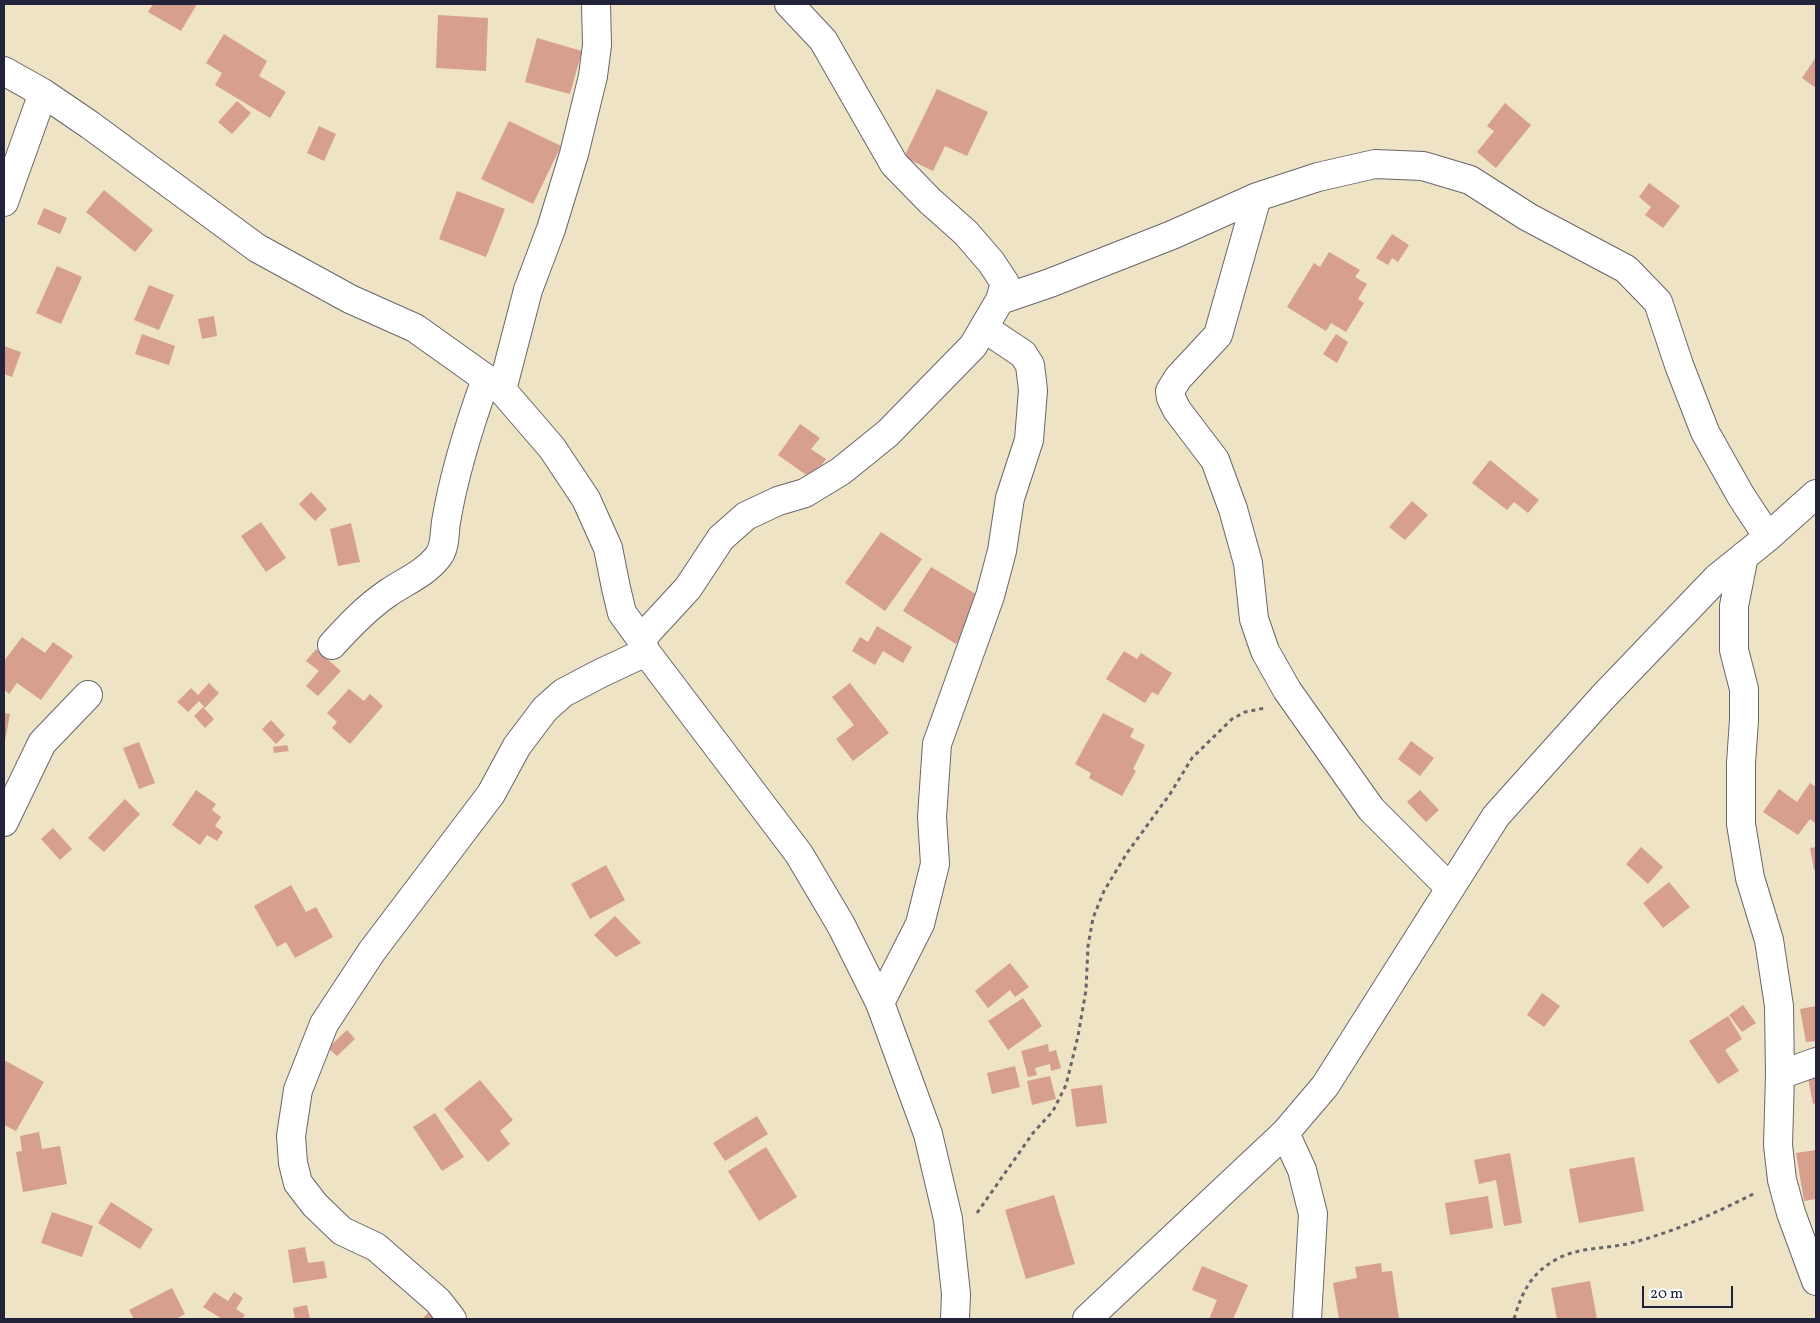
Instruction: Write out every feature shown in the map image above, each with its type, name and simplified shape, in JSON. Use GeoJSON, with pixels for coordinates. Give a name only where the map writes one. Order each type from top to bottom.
{"type":"FeatureCollection","features":[{"type":"Feature","properties":{"kind":"street"},"geometry":{"type":"LineString","coordinates":[[332,645],[351,622],[387,593],[421,574],[438,557],[444,543],[448,508],[461,452],[494,385],[551,229],[574,154],[593,76],[597,46],[596,4]]}},
{"type":"Feature","properties":{"kind":"street"},"geometry":{"type":"LineString","coordinates":[[452,1319],[438,1301],[376,1247],[342,1232],[315,1205],[298,1183],[293,1163],[291,1136],[298,1090],[324,1024],[372,951],[491,794],[517,746],[545,709],[563,693],[601,673],[643,646],[688,588],[721,538],[746,516],[778,501],[805,493],[841,471],[888,433],[973,346],[1000,300],[1004,283],[991,262],[966,232],[930,201],[894,164],[823,40],[790,4]]}},
{"type":"Feature","properties":{"kind":"street"},"geometry":{"type":"LineString","coordinates":[[4,71],[43,93],[90,124],[257,248],[350,299],[415,328],[494,385],[552,448],[586,500],[608,548],[622,613],[643,646],[799,854],[841,925],[880,1003],[928,1134],[948,1220],[956,1294],[955,1319]]}},
{"type":"Feature","properties":{"kind":"street"},"geometry":{"type":"LineString","coordinates":[[4,202],[43,93]]}},
{"type":"Feature","properties":{"kind":"street"},"geometry":{"type":"LineString","coordinates":[[1000,300],[1050,283],[1172,235],[1257,197],[1318,177],[1375,164],[1423,166],[1470,180],[1528,217],[1626,269],[1658,302],[1704,432],[1741,496],[1768,537]]}},
{"type":"Feature","properties":{"kind":"street"},"geometry":{"type":"LineString","coordinates":[[1257,197],[1218,335],[1178,378],[1170,391],[1171,398],[1177,410],[1215,460],[1233,509],[1248,563],[1254,620],[1266,651],[1287,690],[1371,809],[1450,888]]}},
{"type":"Feature","properties":{"kind":"street"},"geometry":{"type":"LineString","coordinates":[[880,1003],[920,924],[935,864],[932,817],[937,744],[990,596],[1002,551],[1010,498],[1029,440],[1033,390],[1030,364],[1023,354],[984,328]]}},
{"type":"Feature","properties":{"kind":"street"},"geometry":{"type":"LineString","coordinates":[[1087,1319],[1285,1133],[1325,1086],[1496,816],[1602,698],[1710,585],[1816,494]]}},
{"type":"Feature","properties":{"kind":"street"},"geometry":{"type":"LineString","coordinates":[[1744,556],[1734,606],[1734,650],[1744,689],[1744,720],[1740,763],[1741,824],[1750,878],[1769,940],[1779,1006],[1778,1145],[1782,1180],[1791,1213],[1816,1281]]}},
{"type":"Feature","properties":{"kind":"street"},"geometry":{"type":"LineString","coordinates":[[4,822],[42,743],[88,695]]}},
{"type":"Feature","properties":{"kind":"street"},"geometry":{"type":"LineString","coordinates":[[1780,1075],[1816,1062]]}},
{"type":"Feature","properties":{"kind":"street"},"geometry":{"type":"LineString","coordinates":[[1285,1133],[1302,1170],[1313,1214],[1307,1319]]}},
{"type":"Feature","properties":{"kind":"path"},"geometry":{"type":"LineString","coordinates":[[951,1248],[1033,1133],[1053,1111],[1066,1085],[1078,1036],[1086,990],[1088,946],[1093,918],[1104,891],[1127,853],[1170,794],[1192,758],[1232,719],[1245,712],[1295,701]]}},
{"type":"Feature","properties":{"kind":"path"},"geometry":{"type":"LineString","coordinates":[[1514,1319],[1521,1295],[1535,1275],[1557,1258],[1578,1252],[1631,1243],[1654,1236],[1714,1214],[1782,1180]]}},
{"type":"Feature","properties":{"kind":"building"},"geometry":{"type":"Polygon","coordinates":[[[153,4],[197,4],[181,31],[148,12],[153,4]]]}},
{"type":"Feature","properties":{"kind":"building"},"geometry":{"type":"Polygon","coordinates":[[[438,15],[488,18],[486,71],[436,68],[438,15]]]}},
{"type":"Feature","properties":{"kind":"building"},"geometry":{"type":"Polygon","coordinates":[[[224,34],[267,61],[259,76],[286,92],[270,118],[215,85],[222,73],[206,63],[224,34]]]}},
{"type":"Feature","properties":{"kind":"building"},"geometry":{"type":"Polygon","coordinates":[[[537,38],[582,51],[570,94],[525,82],[537,38]]]}},
{"type":"Feature","properties":{"kind":"building"},"geometry":{"type":"Polygon","coordinates":[[[1816,57],[1816,88],[1802,78],[1816,57]]]}},
{"type":"Feature","properties":{"kind":"building"},"geometry":{"type":"Polygon","coordinates":[[[937,89],[988,112],[967,156],[945,146],[933,171],[904,157],[937,89]]]}},
{"type":"Feature","properties":{"kind":"building"},"geometry":{"type":"Polygon","coordinates":[[[237,101],[251,113],[232,134],[218,122],[237,101]]]}},
{"type":"Feature","properties":{"kind":"building"},"geometry":{"type":"Polygon","coordinates":[[[1505,103],[1531,125],[1496,168],[1477,152],[1494,131],[1487,126],[1505,103]]]}},
{"type":"Feature","properties":{"kind":"building"},"geometry":{"type":"Polygon","coordinates":[[[509,121],[561,146],[533,204],[481,179],[509,121]]]}},
{"type":"Feature","properties":{"kind":"building"},"geometry":{"type":"Polygon","coordinates":[[[319,126],[336,134],[324,161],[307,153],[319,126]]]}},
{"type":"Feature","properties":{"kind":"building"},"geometry":{"type":"Polygon","coordinates":[[[1649,183],[1680,206],[1663,228],[1645,215],[1651,207],[1639,197],[1649,183]]]}},
{"type":"Feature","properties":{"kind":"building"},"geometry":{"type":"Polygon","coordinates":[[[104,190],[153,230],[135,252],[86,212],[104,190]]]}},
{"type":"Feature","properties":{"kind":"building"},"geometry":{"type":"Polygon","coordinates":[[[457,191],[505,209],[486,257],[439,239],[457,191]]]}},
{"type":"Feature","properties":{"kind":"building"},"geometry":{"type":"Polygon","coordinates":[[[44,208],[67,218],[60,234],[37,224],[44,208]]]}},
{"type":"Feature","properties":{"kind":"building"},"geometry":{"type":"Polygon","coordinates":[[[1392,234],[1409,245],[1398,262],[1392,258],[1388,265],[1376,258],[1392,234]]]}},
{"type":"Feature","properties":{"kind":"building"},"geometry":{"type":"Polygon","coordinates":[[[1329,252],[1360,270],[1355,277],[1367,284],[1358,299],[1364,303],[1346,332],[1331,323],[1326,331],[1287,307],[1314,263],[1320,267],[1329,252]]]}},
{"type":"Feature","properties":{"kind":"building"},"geometry":{"type":"Polygon","coordinates":[[[57,266],[82,277],[61,324],[36,313],[57,266]]]}},
{"type":"Feature","properties":{"kind":"building"},"geometry":{"type":"Polygon","coordinates":[[[149,285],[174,295],[159,330],[134,320],[149,285]]]}},
{"type":"Feature","properties":{"kind":"building"},"geometry":{"type":"Polygon","coordinates":[[[214,316],[217,336],[202,339],[198,319],[214,316]]]}},
{"type":"Feature","properties":{"kind":"building"},"geometry":{"type":"Polygon","coordinates":[[[142,334],[175,346],[169,365],[135,354],[142,334]]]}},
{"type":"Feature","properties":{"kind":"building"},"geometry":{"type":"Polygon","coordinates":[[[1336,334],[1348,342],[1337,363],[1323,354],[1336,334]]]}},
{"type":"Feature","properties":{"kind":"building"},"geometry":{"type":"Polygon","coordinates":[[[4,346],[21,352],[12,377],[4,374],[4,346]]]}},
{"type":"Feature","properties":{"kind":"building"},"geometry":{"type":"Polygon","coordinates":[[[800,424],[820,438],[811,449],[826,459],[812,479],[778,455],[800,424]]]}},
{"type":"Feature","properties":{"kind":"building"},"geometry":{"type":"Polygon","coordinates":[[[1490,460],[1539,500],[1528,513],[1514,502],[1507,510],[1472,483],[1490,460]]]}},
{"type":"Feature","properties":{"kind":"building"},"geometry":{"type":"Polygon","coordinates":[[[311,492],[327,509],[315,521],[299,504],[311,492]]]}},
{"type":"Feature","properties":{"kind":"building"},"geometry":{"type":"Polygon","coordinates":[[[1412,501],[1428,515],[1405,540],[1389,527],[1412,501]]]}},
{"type":"Feature","properties":{"kind":"building"},"geometry":{"type":"Polygon","coordinates":[[[261,522],[286,558],[266,572],[241,536],[261,522]]]}},
{"type":"Feature","properties":{"kind":"building"},"geometry":{"type":"Polygon","coordinates":[[[351,523],[360,562],[338,566],[330,529],[351,523]]]}},
{"type":"Feature","properties":{"kind":"building"},"geometry":{"type":"Polygon","coordinates":[[[881,532],[922,559],[885,611],[845,583],[881,532]]]}},
{"type":"Feature","properties":{"kind":"building"},"geometry":{"type":"Polygon","coordinates":[[[931,567],[984,599],[956,644],[903,611],[931,567]]]}},
{"type":"Feature","properties":{"kind":"building"},"geometry":{"type":"Polygon","coordinates":[[[877,626],[912,647],[903,663],[883,651],[875,665],[852,651],[860,637],[868,642],[877,626]]]}},
{"type":"Feature","properties":{"kind":"building"},"geometry":{"type":"Polygon","coordinates":[[[22,637],[45,653],[53,642],[73,656],[41,700],[17,683],[9,694],[4,689],[4,661],[22,637]]]}},
{"type":"Feature","properties":{"kind":"building"},"geometry":{"type":"Polygon","coordinates":[[[316,649],[341,671],[318,696],[306,686],[319,671],[306,661],[316,649]]]}},
{"type":"Feature","properties":{"kind":"building"},"geometry":{"type":"Polygon","coordinates":[[[1124,651],[1137,659],[1141,653],[1172,673],[1158,695],[1152,692],[1145,703],[1106,679],[1124,651]]]}},
{"type":"Feature","properties":{"kind":"building"},"geometry":{"type":"Polygon","coordinates":[[[209,683],[219,693],[205,708],[199,701],[188,712],[177,702],[191,688],[198,695],[209,683]]]}},
{"type":"Feature","properties":{"kind":"building"},"geometry":{"type":"Polygon","coordinates":[[[850,683],[889,733],[853,761],[836,739],[854,725],[832,697],[850,683]]]}},
{"type":"Feature","properties":{"kind":"building"},"geometry":{"type":"Polygon","coordinates":[[[349,689],[364,701],[370,694],[383,706],[350,744],[332,728],[337,722],[327,713],[349,689]]]}},
{"type":"Feature","properties":{"kind":"building"},"geometry":{"type":"Polygon","coordinates":[[[203,707],[214,719],[205,728],[194,716],[203,707]]]}},
{"type":"Feature","properties":{"kind":"building"},"geometry":{"type":"Polygon","coordinates":[[[4,713],[10,714],[5,741],[4,741],[4,713]]]}},
{"type":"Feature","properties":{"kind":"building"},"geometry":{"type":"Polygon","coordinates":[[[1103,713],[1134,729],[1130,737],[1145,745],[1133,769],[1136,771],[1122,796],[1089,778],[1091,773],[1075,764],[1103,713]]]}},
{"type":"Feature","properties":{"kind":"building"},"geometry":{"type":"Polygon","coordinates":[[[271,720],[285,735],[276,744],[262,729],[271,720]]]}},
{"type":"Feature","properties":{"kind":"building"},"geometry":{"type":"Polygon","coordinates":[[[1411,741],[1434,758],[1420,776],[1398,759],[1411,741]]]}},
{"type":"Feature","properties":{"kind":"building"},"geometry":{"type":"Polygon","coordinates":[[[139,742],[155,783],[139,789],[123,748],[139,742]]]}},
{"type":"Feature","properties":{"kind":"building"},"geometry":{"type":"Polygon","coordinates":[[[287,745],[289,751],[274,753],[273,747],[287,745]]]}},
{"type":"Feature","properties":{"kind":"building"},"geometry":{"type":"Polygon","coordinates":[[[1810,783],[1816,787],[1816,824],[1810,819],[1798,835],[1763,812],[1779,789],[1797,802],[1810,783]]]}},
{"type":"Feature","properties":{"kind":"building"},"geometry":{"type":"Polygon","coordinates":[[[196,790],[216,804],[212,810],[221,817],[215,826],[223,832],[217,841],[207,835],[200,845],[172,825],[196,790]]]}},
{"type":"Feature","properties":{"kind":"building"},"geometry":{"type":"Polygon","coordinates":[[[1420,790],[1439,810],[1426,822],[1407,802],[1420,790]]]}},
{"type":"Feature","properties":{"kind":"building"},"geometry":{"type":"Polygon","coordinates":[[[125,799],[140,814],[104,852],[88,838],[125,799]]]}},
{"type":"Feature","properties":{"kind":"building"},"geometry":{"type":"Polygon","coordinates":[[[53,828],[72,849],[60,860],[41,839],[53,828]]]}},
{"type":"Feature","properties":{"kind":"building"},"geometry":{"type":"Polygon","coordinates":[[[1641,847],[1663,867],[1648,884],[1626,864],[1641,847]]]}},
{"type":"Feature","properties":{"kind":"building"},"geometry":{"type":"Polygon","coordinates":[[[1816,847],[1816,869],[1814,870],[1810,848],[1816,847]]]}},
{"type":"Feature","properties":{"kind":"building"},"geometry":{"type":"Polygon","coordinates":[[[606,865],[625,900],[590,919],[571,884],[606,865]]]}},
{"type":"Feature","properties":{"kind":"building"},"geometry":{"type":"Polygon","coordinates":[[[1669,882],[1690,907],[1663,928],[1643,903],[1669,882]]]}},
{"type":"Feature","properties":{"kind":"building"},"geometry":{"type":"Polygon","coordinates":[[[291,885],[306,912],[316,907],[333,937],[295,958],[286,942],[277,947],[254,906],[291,885]]]}},
{"type":"Feature","properties":{"kind":"building"},"geometry":{"type":"Polygon","coordinates":[[[615,916],[641,943],[616,957],[594,935],[615,916]]]}},
{"type":"Feature","properties":{"kind":"building"},"geometry":{"type":"Polygon","coordinates":[[[1010,963],[1029,987],[1015,997],[1010,990],[988,1008],[975,991],[1010,963]]]}},
{"type":"Feature","properties":{"kind":"building"},"geometry":{"type":"Polygon","coordinates":[[[1542,993],[1560,1006],[1544,1027],[1527,1015],[1542,993]]]}},
{"type":"Feature","properties":{"kind":"building"},"geometry":{"type":"Polygon","coordinates":[[[1023,998],[1042,1026],[1008,1050],[988,1021],[1023,998]]]}},
{"type":"Feature","properties":{"kind":"building"},"geometry":{"type":"Polygon","coordinates":[[[1743,1005],[1756,1023],[1742,1032],[1729,1015],[1743,1005]]]}},
{"type":"Feature","properties":{"kind":"building"},"geometry":{"type":"Polygon","coordinates":[[[1816,1006],[1816,1041],[1806,1042],[1800,1009],[1816,1006]]]}},
{"type":"Feature","properties":{"kind":"building"},"geometry":{"type":"Polygon","coordinates":[[[1728,1016],[1742,1039],[1725,1050],[1739,1071],[1718,1084],[1689,1041],[1728,1016]]]}},
{"type":"Feature","properties":{"kind":"building"},"geometry":{"type":"Polygon","coordinates":[[[347,1030],[355,1039],[337,1056],[328,1048],[347,1030]]]}},
{"type":"Feature","properties":{"kind":"building"},"geometry":{"type":"Polygon","coordinates":[[[1048,1044],[1049,1052],[1056,1050],[1061,1068],[1051,1071],[1050,1064],[1035,1068],[1037,1075],[1028,1077],[1021,1051],[1048,1044]]]}},
{"type":"Feature","properties":{"kind":"building"},"geometry":{"type":"Polygon","coordinates":[[[4,1060],[44,1082],[16,1131],[4,1125],[4,1060]]]}},
{"type":"Feature","properties":{"kind":"building"},"geometry":{"type":"Polygon","coordinates":[[[1015,1066],[1020,1087],[992,1094],[987,1073],[1015,1066]]]}},
{"type":"Feature","properties":{"kind":"building"},"geometry":{"type":"Polygon","coordinates":[[[1050,1076],[1056,1099],[1032,1105],[1027,1081],[1050,1076]]]}},
{"type":"Feature","properties":{"kind":"building"},"geometry":{"type":"Polygon","coordinates":[[[1816,1076],[1816,1103],[1813,1104],[1808,1078],[1816,1076]]]}},
{"type":"Feature","properties":{"kind":"building"},"geometry":{"type":"Polygon","coordinates":[[[480,1080],[513,1120],[500,1131],[510,1144],[488,1162],[444,1109],[480,1080]]]}},
{"type":"Feature","properties":{"kind":"building"},"geometry":{"type":"Polygon","coordinates":[[[1102,1085],[1107,1123],[1076,1127],[1071,1089],[1102,1085]]]}},
{"type":"Feature","properties":{"kind":"building"},"geometry":{"type":"Polygon","coordinates":[[[435,1113],[464,1157],[442,1171],[413,1127],[435,1113]]]}},
{"type":"Feature","properties":{"kind":"building"},"geometry":{"type":"Polygon","coordinates":[[[757,1116],[768,1134],[725,1161],[713,1143],[757,1116]]]}},
{"type":"Feature","properties":{"kind":"building"},"geometry":{"type":"Polygon","coordinates":[[[39,1132],[42,1149],[60,1146],[67,1184],[23,1192],[16,1152],[22,1151],[20,1136],[39,1132]]]}},
{"type":"Feature","properties":{"kind":"building"},"geometry":{"type":"Polygon","coordinates":[[[766,1147],[797,1197],[759,1221],[728,1171],[766,1147]]]}},
{"type":"Feature","properties":{"kind":"building"},"geometry":{"type":"Polygon","coordinates":[[[1816,1150],[1816,1199],[1804,1201],[1796,1153],[1816,1150]]]}},
{"type":"Feature","properties":{"kind":"building"},"geometry":{"type":"Polygon","coordinates":[[[1510,1153],[1522,1223],[1504,1226],[1496,1180],[1479,1184],[1474,1160],[1510,1153]]]}},
{"type":"Feature","properties":{"kind":"building"},"geometry":{"type":"Polygon","coordinates":[[[1634,1157],[1644,1211],[1579,1223],[1569,1169],[1634,1157]]]}},
{"type":"Feature","properties":{"kind":"building"},"geometry":{"type":"Polygon","coordinates":[[[1054,1195],[1075,1264],[1026,1279],[1005,1210],[1054,1195]]]}},
{"type":"Feature","properties":{"kind":"building"},"geometry":{"type":"Polygon","coordinates":[[[1488,1196],[1493,1228],[1450,1235],[1445,1203],[1488,1196]]]}},
{"type":"Feature","properties":{"kind":"building"},"geometry":{"type":"Polygon","coordinates":[[[111,1202],[153,1229],[140,1249],[98,1223],[111,1202]]]}},
{"type":"Feature","properties":{"kind":"building"},"geometry":{"type":"Polygon","coordinates":[[[52,1212],[93,1226],[82,1257],[41,1243],[52,1212]]]}},
{"type":"Feature","properties":{"kind":"building"},"geometry":{"type":"Polygon","coordinates":[[[305,1247],[308,1263],[324,1261],[327,1278],[293,1283],[288,1250],[305,1247]]]}},
{"type":"Feature","properties":{"kind":"building"},"geometry":{"type":"Polygon","coordinates":[[[1381,1263],[1382,1272],[1392,1271],[1399,1319],[1339,1319],[1333,1283],[1357,1278],[1355,1267],[1381,1263]]]}},
{"type":"Feature","properties":{"kind":"building"},"geometry":{"type":"Polygon","coordinates":[[[1202,1266],[1248,1285],[1233,1319],[1209,1319],[1217,1300],[1192,1290],[1202,1266]]]}},
{"type":"Feature","properties":{"kind":"building"},"geometry":{"type":"Polygon","coordinates":[[[1590,1281],[1597,1319],[1557,1319],[1551,1288],[1590,1281]]]}},
{"type":"Feature","properties":{"kind":"building"},"geometry":{"type":"Polygon","coordinates":[[[172,1288],[185,1314],[176,1319],[134,1319],[129,1310],[172,1288]]]}},
{"type":"Feature","properties":{"kind":"building"},"geometry":{"type":"Polygon","coordinates":[[[214,1292],[228,1301],[234,1292],[243,1298],[236,1309],[245,1315],[242,1319],[222,1319],[203,1307],[214,1292]]]}},
{"type":"Feature","properties":{"kind":"building"},"geometry":{"type":"Polygon","coordinates":[[[307,1305],[310,1319],[295,1319],[293,1308],[307,1305]]]}},
{"type":"Feature","properties":{"kind":"building"},"geometry":{"type":"Polygon","coordinates":[[[429,1312],[437,1319],[422,1319],[429,1312]]]}}]}
